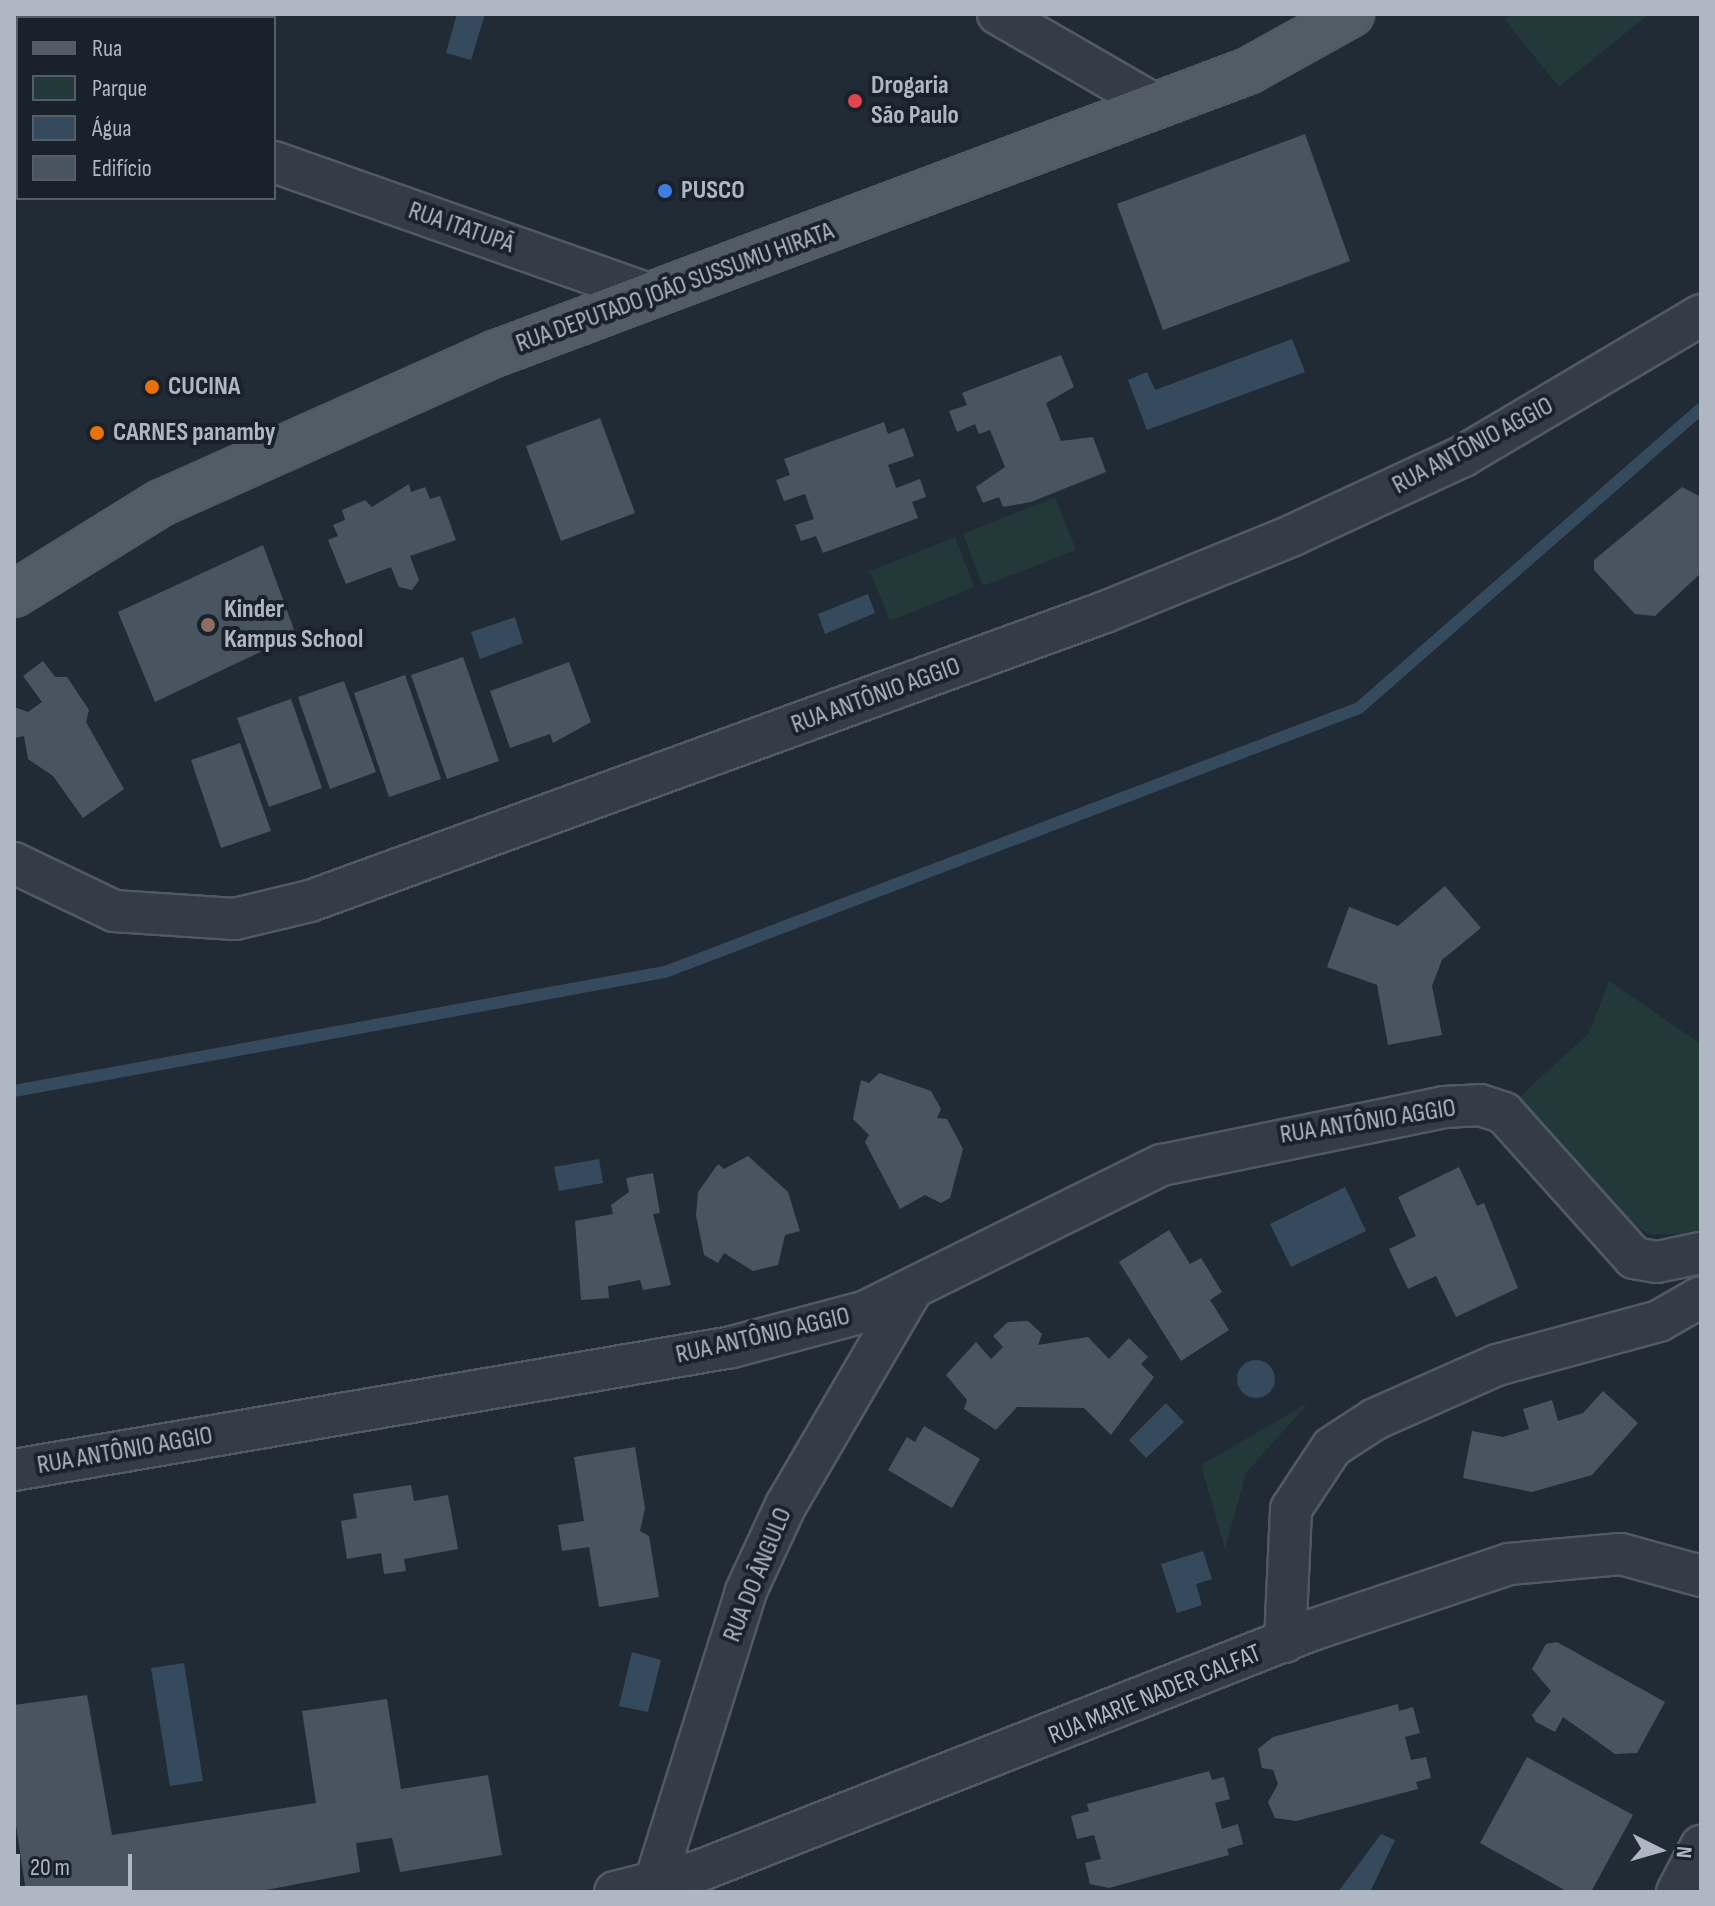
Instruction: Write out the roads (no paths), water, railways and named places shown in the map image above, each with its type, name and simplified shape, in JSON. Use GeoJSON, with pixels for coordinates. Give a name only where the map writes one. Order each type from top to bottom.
{"type":"FeatureCollection","features":[{"type":"Feature","properties":{"kind":"main road","name":"RUA DEPUTADO JOÃO SUSSUMU HIRATA"},"geometry":{"type":"LineString","coordinates":[[14,594],[161,503],[649,294],[876,217],[1152,103],[1248,71],[1351,14]]}},
{"type":"Feature","properties":{"kind":"street"},"geometry":{"type":"LineString","coordinates":[[998,14],[1152,103]]}},
{"type":"Feature","properties":{"kind":"street","name":"RUA ITATUPÃ"},"geometry":{"type":"LineString","coordinates":[[276,163],[649,294]]}},
{"type":"Feature","properties":{"kind":"street","name":"RUA ANTÔNIO AGGIO"},"geometry":{"type":"LineString","coordinates":[[14,863],[114,911],[235,919],[310,901],[1105,612],[1291,536],[1463,456],[1701,315]]}},
{"type":"Feature","properties":{"kind":"street","name":"RUA ANTÔNIO AGGIO"},"geometry":{"type":"LineString","coordinates":[[14,1470],[732,1347],[864,1312],[911,1291],[1075,1202],[1162,1165],[1276,1137],[1480,1105],[1504,1113],[1531,1139],[1634,1258],[1657,1262],[1701,1253]]}},
{"type":"Feature","properties":{"kind":"street","name":"RUA DO ÂNGULO"},"geometry":{"type":"LineString","coordinates":[[655,1882],[746,1591],[786,1505],[911,1291]]}},
{"type":"Feature","properties":{"kind":"street"},"geometry":{"type":"LineString","coordinates":[[1285,1642],[1291,1509],[1332,1447],[1375,1419],[1497,1365],[1659,1321],[1701,1297]]}},
{"type":"Feature","properties":{"kind":"street","name":"RUA MARIE NADER CALFAT"},"geometry":{"type":"LineString","coordinates":[[615,1892],[655,1882],[943,1779],[1285,1642],[1523,1561],[1621,1554],[1701,1576]]}},
{"type":"Feature","properties":{"kind":"street"},"geometry":{"type":"LineString","coordinates":[[1677,1892],[1701,1846]]}},
{"type":"Feature","properties":{"kind":"water"},"geometry":{"type":"Polygon","coordinates":[[[457,14],[485,14],[471,60],[446,53],[457,14]]]}},
{"type":"Feature","properties":{"kind":"water"},"geometry":{"type":"Polygon","coordinates":[[[1292,339],[1305,372],[1147,430],[1128,380],[1147,372],[1155,390],[1292,339]]]}},
{"type":"Feature","properties":{"kind":"water"},"geometry":{"type":"Polygon","coordinates":[[[868,594],[875,613],[825,634],[818,614],[868,594]]]}},
{"type":"Feature","properties":{"kind":"water"},"geometry":{"type":"Polygon","coordinates":[[[515,617],[523,643],[480,659],[471,632],[515,617]]]}},
{"type":"Feature","properties":{"kind":"water"},"geometry":{"type":"Polygon","coordinates":[[[599,1159],[603,1183],[559,1191],[554,1167],[599,1159]]]}},
{"type":"Feature","properties":{"kind":"water"},"geometry":{"type":"Polygon","coordinates":[[[1345,1187],[1366,1231],[1291,1267],[1270,1224],[1345,1187]]]}},
{"type":"Feature","properties":{"kind":"water"},"geometry":{"type":"Polygon","coordinates":[[[1256,1360],[1269,1366],[1275,1379],[1269,1392],[1256,1398],[1243,1392],[1237,1379],[1243,1366],[1256,1360]]]}},
{"type":"Feature","properties":{"kind":"water"},"geometry":{"type":"Polygon","coordinates":[[[1166,1403],[1184,1422],[1146,1458],[1129,1440],[1166,1403]]]}},
{"type":"Feature","properties":{"kind":"water"},"geometry":{"type":"Polygon","coordinates":[[[1203,1551],[1212,1579],[1196,1584],[1202,1605],[1177,1613],[1161,1564],[1203,1551]]]}},
{"type":"Feature","properties":{"kind":"water"},"geometry":{"type":"Polygon","coordinates":[[[632,1652],[661,1660],[648,1712],[619,1706],[632,1652]]]}},
{"type":"Feature","properties":{"kind":"water"},"geometry":{"type":"Polygon","coordinates":[[[184,1663],[203,1781],[170,1786],[151,1668],[184,1663]]]}},
{"type":"Feature","properties":{"kind":"water"},"geometry":{"type":"Polygon","coordinates":[[[1381,1834],[1395,1840],[1370,1892],[1338,1892],[1381,1834]]]}},
{"type":"Feature","properties":{"kind":"waterway"},"geometry":{"type":"LineString","coordinates":[[14,1091],[665,972],[1359,708],[1701,409]]}},
{"type":"Feature","properties":{"kind":"place","name":"Drogaria São Paulo"},"geometry":{"type":"Point","coordinates":[855,101]}},
{"type":"Feature","properties":{"kind":"place","name":"PUSCO"},"geometry":{"type":"Point","coordinates":[665,191]}},
{"type":"Feature","properties":{"kind":"place","name":"CUCINA"},"geometry":{"type":"Point","coordinates":[152,387]}},
{"type":"Feature","properties":{"kind":"place","name":"CARNES panamby"},"geometry":{"type":"Point","coordinates":[97,433]}},
{"type":"Feature","properties":{"kind":"place","name":"Kinder Kampus School"},"geometry":{"type":"Point","coordinates":[208,625]}}]}
